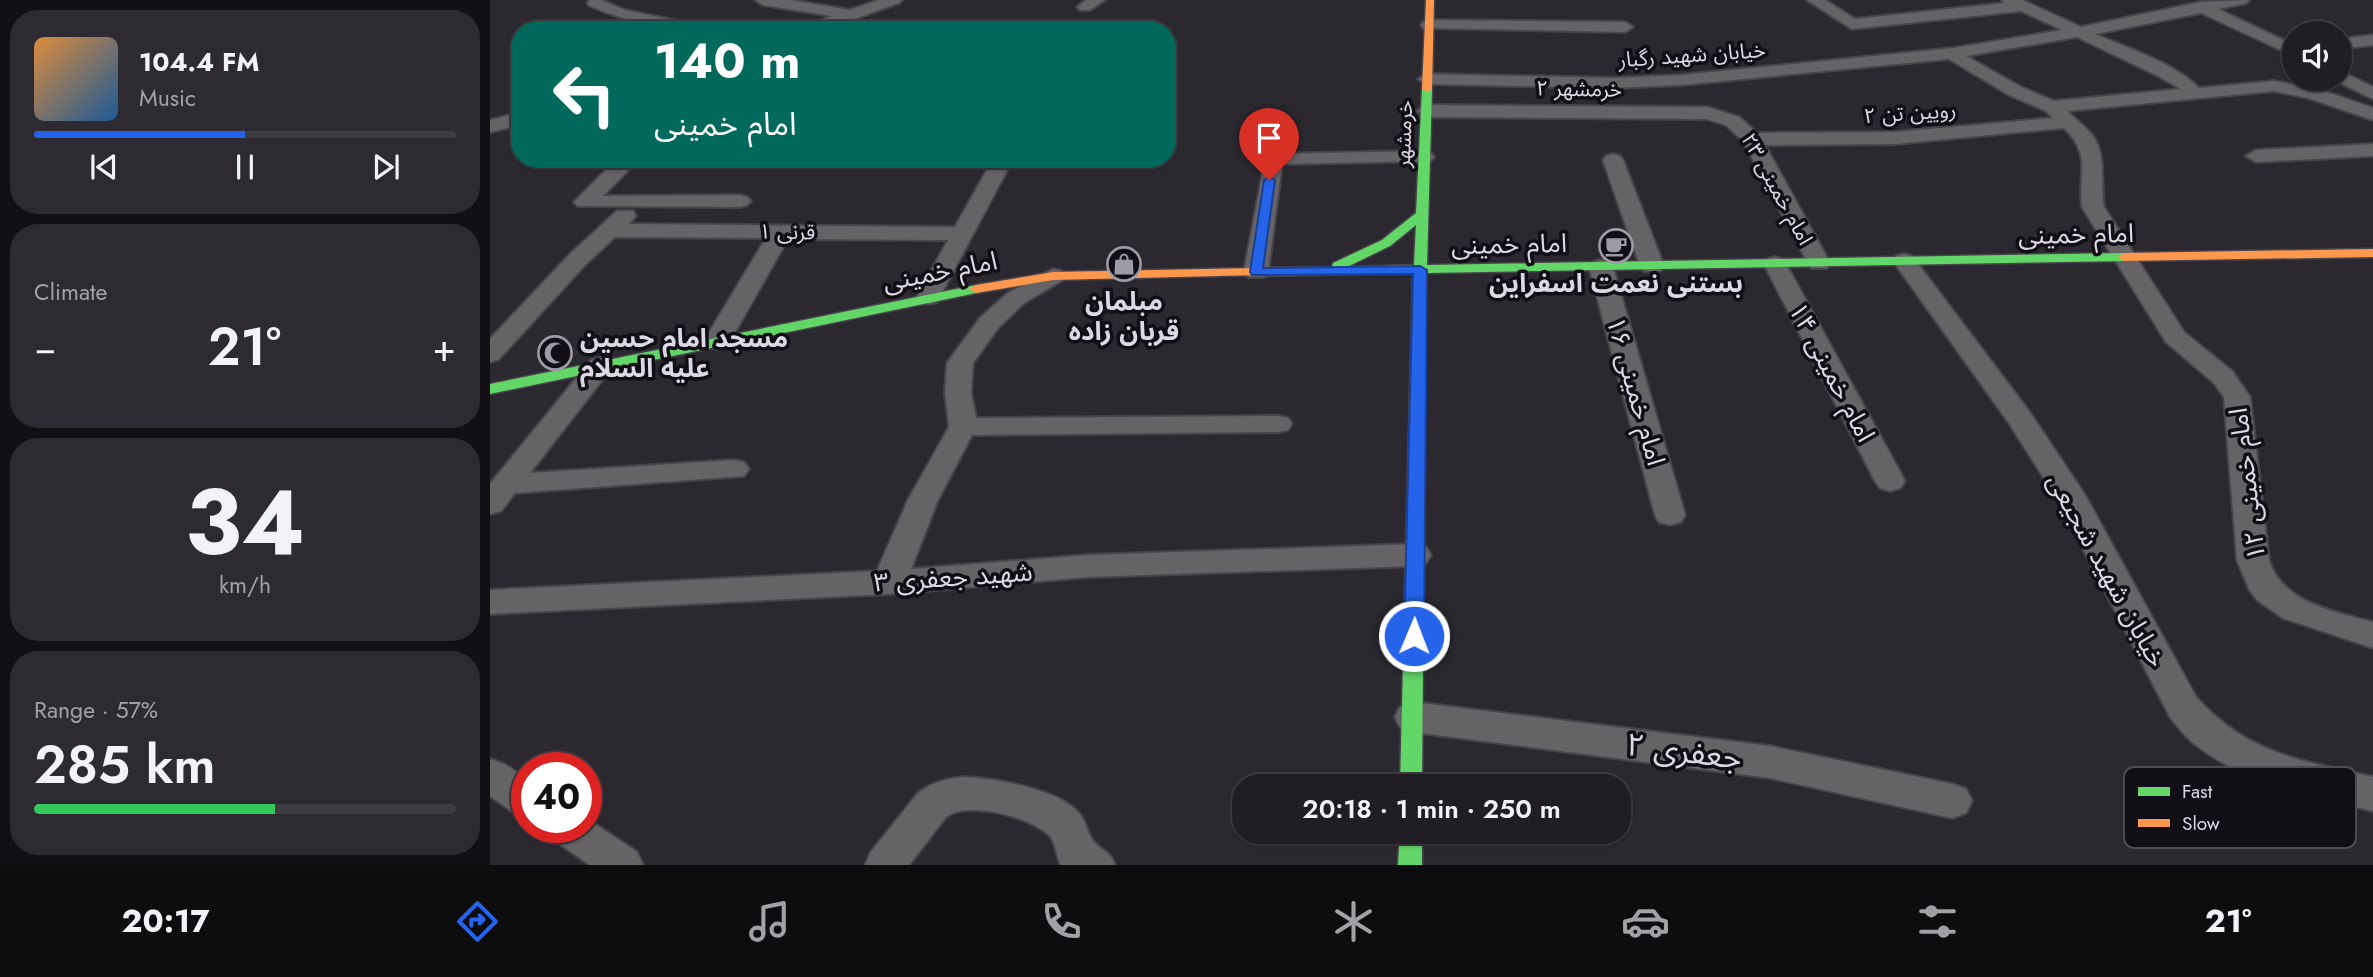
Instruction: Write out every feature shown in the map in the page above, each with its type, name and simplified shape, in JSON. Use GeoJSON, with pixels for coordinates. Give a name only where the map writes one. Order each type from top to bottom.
{"type":"FeatureCollection","features":[{"type":"Feature","properties":{"kind":"main road","name":"خرمشهر"},"geometry":{"type":"LineString","coordinates":[[1411,774],[1419,309],[1430,12]]}},
{"type":"Feature","properties":{"kind":"main road"},"geometry":{"type":"LineString","coordinates":[[1325,271],[1386,243],[1422,214]]}},
{"type":"Feature","properties":{"kind":"main road","name":"امام خمینی"},"geometry":{"type":"LineString","coordinates":[[490,389],[929,297],[1053,276],[2373,253]]}},
{"type":"Feature","properties":{"kind":"main road"},"geometry":{"type":"LineString","coordinates":[[1325,271],[1376,284]]}},
{"type":"Feature","properties":{"kind":"main road"},"geometry":{"type":"LineString","coordinates":[[1403,298],[1419,309]]}},
{"type":"Feature","properties":{"kind":"main road"},"geometry":{"type":"LineString","coordinates":[[1410,865],[1411,844]]}},
{"type":"Feature","properties":{"kind":"street"},"geometry":{"type":"LineString","coordinates":[[763,0],[851,15]]}},
{"type":"Feature","properties":{"kind":"street"},"geometry":{"type":"LineString","coordinates":[[833,21],[894,0]]}},
{"type":"Feature","properties":{"kind":"street"},"geometry":{"type":"LineString","coordinates":[[1815,0],[1852,24],[2017,3],[2174,77],[2194,93]]}},
{"type":"Feature","properties":{"kind":"street","name":"خیابان شهید رگبار"},"geometry":{"type":"LineString","coordinates":[[1427,79],[1613,83],[1681,80],[1958,53],[2081,32],[2229,1]]}},
{"type":"Feature","properties":{"kind":"street"},"geometry":{"type":"LineString","coordinates":[[1077,21],[1087,2]]}},
{"type":"Feature","properties":{"kind":"street"},"geometry":{"type":"LineString","coordinates":[[595,4],[621,14],[654,21]]}},
{"type":"Feature","properties":{"kind":"street"},"geometry":{"type":"LineString","coordinates":[[2201,7],[2282,45]]}},
{"type":"Feature","properties":{"kind":"street"},"geometry":{"type":"LineString","coordinates":[[1430,12],[1579,11]]}},
{"type":"Feature","properties":{"kind":"street"},"geometry":{"type":"LineString","coordinates":[[1430,12],[1625,27]]}},
{"type":"Feature","properties":{"kind":"street"},"geometry":{"type":"LineString","coordinates":[[2352,42],[2373,40]]}},
{"type":"Feature","properties":{"kind":"street"},"geometry":{"type":"LineString","coordinates":[[2352,47],[2373,55]]}},
{"type":"Feature","properties":{"kind":"street"},"geometry":{"type":"LineString","coordinates":[[1958,53],[1957,58],[1964,63],[2015,91],[2052,107],[2274,86],[2312,93],[2368,110]]}},
{"type":"Feature","properties":{"kind":"street"},"geometry":{"type":"LineString","coordinates":[[2352,83],[2373,94]]}},
{"type":"Feature","properties":{"kind":"street","name":"امام خمینی ۱۲"},"geometry":{"type":"LineString","coordinates":[[2052,107],[2085,138],[2093,158],[2090,185],[2093,206],[2175,337],[2223,377],[2237,397],[2253,561],[2260,582],[2271,594],[2292,608],[2373,635]]}},
{"type":"Feature","properties":{"kind":"street","name":"خرمشهر ۲"},"geometry":{"type":"LineString","coordinates":[[1426,111],[1707,113],[1732,118]]}},
{"type":"Feature","properties":{"kind":"street","name":"امام خمینی ۲۳"},"geometry":{"type":"LineString","coordinates":[[1732,118],[1742,125],[1752,139],[1819,263]]}},
{"type":"Feature","properties":{"kind":"street"},"geometry":{"type":"LineString","coordinates":[[490,126],[511,121]]}},
{"type":"Feature","properties":{"kind":"street","name":"رویین تن ۲"},"geometry":{"type":"LineString","coordinates":[[1752,139],[1895,138],[2070,122]]}},
{"type":"Feature","properties":{"kind":"street"},"geometry":{"type":"LineString","coordinates":[[2256,156],[2373,150]]}},
{"type":"Feature","properties":{"kind":"street"},"geometry":{"type":"LineString","coordinates":[[1256,272],[1273,158],[1424,157]]}},
{"type":"Feature","properties":{"kind":"street"},"geometry":{"type":"LineString","coordinates":[[1613,160],[1652,266]]}},
{"type":"Feature","properties":{"kind":"street"},"geometry":{"type":"LineString","coordinates":[[620,168],[584,202],[740,201]]}},
{"type":"Feature","properties":{"kind":"street"},"geometry":{"type":"LineString","coordinates":[[929,297],[998,168]]}},
{"type":"Feature","properties":{"kind":"street"},"geometry":{"type":"LineString","coordinates":[[490,354],[577,260],[612,230],[638,202]]}},
{"type":"Feature","properties":{"kind":"street","name":"قرنی ۱"},"geometry":{"type":"LineString","coordinates":[[612,230],[963,234]]}},
{"type":"Feature","properties":{"kind":"street"},"geometry":{"type":"LineString","coordinates":[[717,341],[781,232]]}},
{"type":"Feature","properties":{"kind":"street","name":"خیابان شهید شجیعی"},"geometry":{"type":"LineString","coordinates":[[1904,261],[2021,420],[2074,502],[2183,707],[2207,734],[2243,756],[2275,767]]}},
{"type":"Feature","properties":{"kind":"street","name":"امام خمینی ۱۴"},"geometry":{"type":"LineString","coordinates":[[1775,264],[1890,481]]}},
{"type":"Feature","properties":{"kind":"street","name":"امام خمینی ۱۶"},"geometry":{"type":"LineString","coordinates":[[1601,267],[1670,515]]}},
{"type":"Feature","properties":{"kind":"street"},"geometry":{"type":"LineString","coordinates":[[889,582],[923,500],[963,427],[958,392],[960,363],[989,323],[1007,307],[1053,276]]}},
{"type":"Feature","properties":{"kind":"street"},"geometry":{"type":"LineString","coordinates":[[498,494],[600,366]]}},
{"type":"Feature","properties":{"kind":"street"},"geometry":{"type":"LineString","coordinates":[[963,427],[1278,424]]}},
{"type":"Feature","properties":{"kind":"street"},"geometry":{"type":"LineString","coordinates":[[498,494],[734,469]]}},
{"type":"Feature","properties":{"kind":"street","name":"شهید جعفری ۳"},"geometry":{"type":"LineString","coordinates":[[490,602],[889,582],[1088,566],[1415,555]]}},
{"type":"Feature","properties":{"kind":"street","name":"جعفری ۲"},"geometry":{"type":"LineString","coordinates":[[1413,717],[1770,762],[1952,801]]}},
{"type":"Feature","properties":{"kind":"street"},"geometry":{"type":"LineString","coordinates":[[490,775],[511,789]]}},
{"type":"Feature","properties":{"kind":"street","name":"خیابان شهید شجیعی"},"geometry":{"type":"LineString","coordinates":[[2356,790],[2373,794]]}},
{"type":"Feature","properties":{"kind":"street"},"geometry":{"type":"LineString","coordinates":[[885,865],[930,809],[942,798],[957,792],[973,792],[1045,810],[1062,822],[1073,838],[1075,852],[1095,865]]}},
{"type":"Feature","properties":{"kind":"street"},"geometry":{"type":"LineString","coordinates":[[590,843],[623,865]]}},
{"type":"Feature","properties":{"kind":"traffic: fast"},"geometry":{"type":"LineString","coordinates":[[1411,774],[1420,270],[1427,89]]}},
{"type":"Feature","properties":{"kind":"traffic: fast"},"geometry":{"type":"LineString","coordinates":[[1338,266],[1386,243],[1422,214]]}},
{"type":"Feature","properties":{"kind":"traffic: fast"},"geometry":{"type":"LineString","coordinates":[[1255,272],[2124,257]]}},
{"type":"Feature","properties":{"kind":"traffic: fast"},"geometry":{"type":"LineString","coordinates":[[490,389],[976,289]]}},
{"type":"Feature","properties":{"kind":"traffic: fast"},"geometry":{"type":"LineString","coordinates":[[1410,865],[1411,844]]}},
{"type":"Feature","properties":{"kind":"traffic: slow"},"geometry":{"type":"LineString","coordinates":[[1427,89],[1430,0]]}},
{"type":"Feature","properties":{"kind":"traffic: slow"},"geometry":{"type":"LineString","coordinates":[[2124,257],[2373,253]]}},
{"type":"Feature","properties":{"kind":"traffic: slow"},"geometry":{"type":"LineString","coordinates":[[976,289],[1053,276],[1255,272]]}},
{"type":"Feature","properties":{"kind":"place","name":"بستنی نعمت اسفراین"},"geometry":{"type":"Point","coordinates":[1616,246]}},
{"type":"Feature","properties":{"kind":"place","name":"مبلمان قربان زاده"},"geometry":{"type":"Point","coordinates":[1124,264]}},
{"type":"Feature","properties":{"kind":"place","name":"مسجد امام حسین علیه السلام"},"geometry":{"type":"Point","coordinates":[555,353]}},
{"type":"Feature","properties":{"kind":"route"},"geometry":{"type":"LineString","coordinates":[[1269,180],[1256,272],[1420,270],[1414,636]]}}]}
